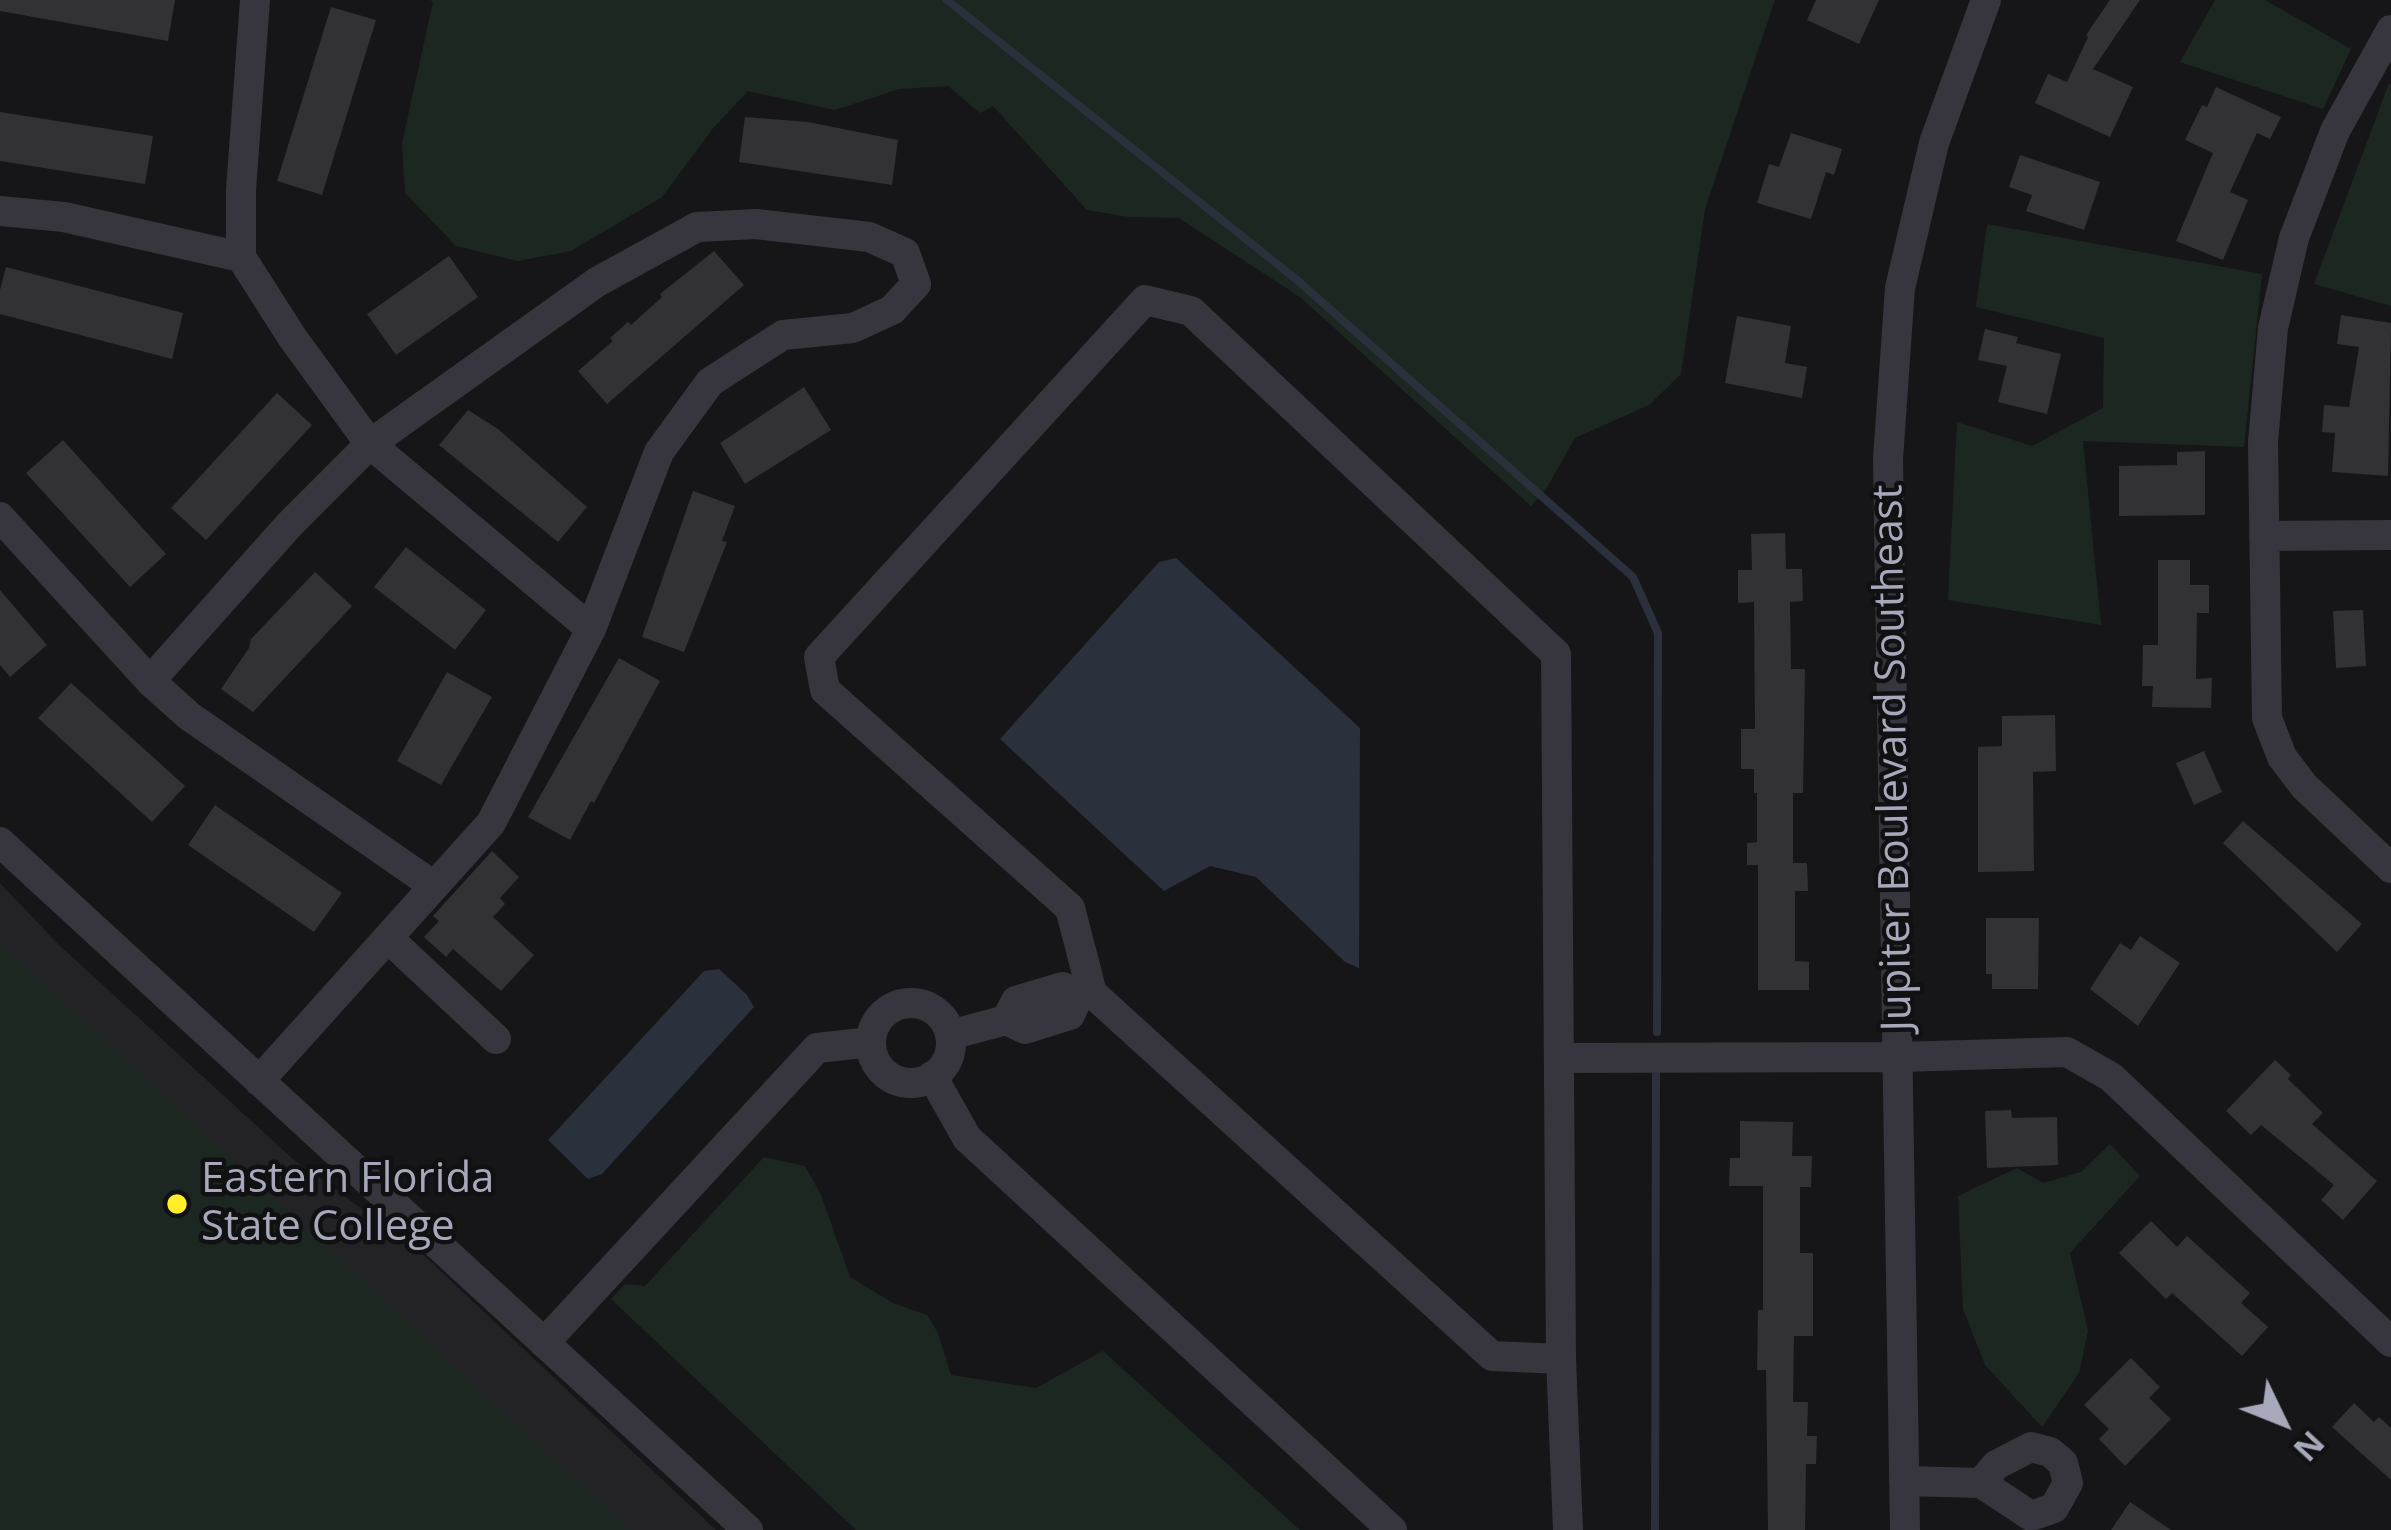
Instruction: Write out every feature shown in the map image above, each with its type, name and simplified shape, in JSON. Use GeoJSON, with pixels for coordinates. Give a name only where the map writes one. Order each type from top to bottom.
{"type":"FeatureCollection","features":[{"type":"Feature","properties":{"kind":"street"},"geometry":{"type":"LineString","coordinates":[[255,0],[241,190],[241,257],[370,444],[591,629]]}},
{"type":"Feature","properties":{"kind":"street","name":"Jupiter Boulevard Southeast"},"geometry":{"type":"LineString","coordinates":[[1906,1530],[1888,459],[1900,288],[1934,143],[1986,0]]}},
{"type":"Feature","properties":{"kind":"street"},"geometry":{"type":"LineString","coordinates":[[2390,34],[2335,131],[2294,238],[2273,328],[2263,442],[2267,718],[2282,757],[2304,786],[2391,868]]}},
{"type":"Feature","properties":{"kind":"street"},"geometry":{"type":"LineString","coordinates":[[0,211],[64,217],[241,257]]}},
{"type":"Feature","properties":{"kind":"street"},"geometry":{"type":"LineString","coordinates":[[150,681],[289,525],[370,444],[597,282],[697,227],[756,224],[846,235],[869,238],[905,254],[916,284],[892,310],[853,328],[783,335],[710,382],[659,452],[591,629],[491,823],[259,1081]]}},
{"type":"Feature","properties":{"kind":"street"},"geometry":{"type":"LineString","coordinates":[[1561,1359],[1492,1356],[1085,995],[1070,908],[825,690],[819,657],[1145,300],[1191,311],[1556,654],[1561,1359],[1568,1530]]}},
{"type":"Feature","properties":{"kind":"street"},"geometry":{"type":"LineString","coordinates":[[0,517],[150,681],[189,716],[434,886]]}},
{"type":"Feature","properties":{"kind":"street"},"geometry":{"type":"LineString","coordinates":[[2264,536],[2391,535]]}},
{"type":"Feature","properties":{"kind":"street"},"geometry":{"type":"LineString","coordinates":[[0,842],[748,1530]]}},
{"type":"Feature","properties":{"kind":"street"},"geometry":{"type":"LineString","coordinates":[[388,938],[496,1039]]}},
{"type":"Feature","properties":{"kind":"street"},"geometry":{"type":"LineString","coordinates":[[950,1035],[1006,1020],[1025,1028],[1070,1015],[1085,995]]}},
{"type":"Feature","properties":{"kind":"street"},"geometry":{"type":"LineString","coordinates":[[911,1003],[936,1012],[950,1035],[947,1060],[917,1083],[892,1079],[874,1061],[871,1042],[877,1022],[886,1012],[911,1003]]}},
{"type":"Feature","properties":{"kind":"street"},"geometry":{"type":"LineString","coordinates":[[544,1343],[817,1048],[871,1042]]}},
{"type":"Feature","properties":{"kind":"street"},"geometry":{"type":"LineString","coordinates":[[1562,1058],[2067,1052],[2111,1077],[2391,1342]]}},
{"type":"Feature","properties":{"kind":"street"},"geometry":{"type":"LineString","coordinates":[[932,1076],[967,1138],[1392,1530]]}},
{"type":"Feature","properties":{"kind":"street"},"geometry":{"type":"LineString","coordinates":[[1904,1481],[1981,1483]]}},
{"type":"Feature","properties":{"kind":"shaded area"},"geometry":{"type":"Polygon","coordinates":[[[430,0],[1775,0],[1705,209],[1681,374],[1649,405],[1575,438],[1531,506],[1300,297],[1179,218],[1087,210],[993,106],[980,113],[948,86],[899,89],[835,110],[748,91],[714,127],[662,197],[571,251],[518,261],[456,246],[405,193],[402,143],[430,0]]]}},
{"type":"Feature","properties":{"kind":"shaded area"},"geometry":{"type":"Polygon","coordinates":[[[2215,0],[2265,0],[2351,49],[2323,109],[2180,62],[2215,0]]]}},
{"type":"Feature","properties":{"kind":"shaded area"},"geometry":{"type":"Polygon","coordinates":[[[2391,85],[2391,306],[2314,284],[2391,85]]]}},
{"type":"Feature","properties":{"kind":"shaded area"},"geometry":{"type":"Polygon","coordinates":[[[1987,224],[2262,274],[2244,447],[2083,441],[2101,625],[1948,600],[1957,422],[2032,446],[2103,408],[2104,338],[1976,307],[1987,224]]]}},
{"type":"Feature","properties":{"kind":"shaded area","name":"Eastern Florida State College"},"geometry":{"type":"Polygon","coordinates":[[[0,883],[58,944],[294,1160],[415,1247],[716,1530],[0,1530],[0,883]]]}},
{"type":"Feature","properties":{"kind":"shaded area","name":"Eastern Florida State College"},"geometry":{"type":"Polygon","coordinates":[[[0,943],[572,1476],[630,1530],[0,1530],[0,943]]]}},
{"type":"Feature","properties":{"kind":"shaded area"},"geometry":{"type":"Polygon","coordinates":[[[2110,1144],[2140,1176],[2070,1253],[2088,1331],[2079,1373],[2042,1427],[1985,1365],[1963,1309],[1958,1196],[2017,1168],[2043,1183],[2081,1172],[2110,1144]]]}},
{"type":"Feature","properties":{"kind":"shaded area"},"geometry":{"type":"Polygon","coordinates":[[[764,1157],[805,1166],[821,1195],[850,1277],[893,1303],[927,1315],[951,1375],[1036,1388],[1103,1351],[1300,1530],[856,1530],[611,1299],[625,1284],[645,1286],[764,1157]]]}},
{"type":"Feature","properties":{"kind":"water"},"geometry":{"type":"Polygon","coordinates":[[[1176,558],[1360,728],[1359,968],[1345,962],[1256,877],[1210,866],[1164,891],[1000,739],[1159,562],[1176,558]]]}},
{"type":"Feature","properties":{"kind":"water"},"geometry":{"type":"Polygon","coordinates":[[[719,969],[754,1007],[602,1174],[588,1179],[548,1140],[704,971],[719,969]]]}},
{"type":"Feature","properties":{"kind":"building"},"geometry":{"type":"Polygon","coordinates":[[[0,0],[175,0],[168,41],[0,11],[0,0]]]}},
{"type":"Feature","properties":{"kind":"building"},"geometry":{"type":"Polygon","coordinates":[[[1816,0],[1879,0],[1859,44],[1807,20],[1816,0]]]}},
{"type":"Feature","properties":{"kind":"building"},"geometry":{"type":"Polygon","coordinates":[[[2110,0],[2140,0],[2093,69],[2133,87],[2110,137],[2035,103],[2048,74],[2067,82],[2086,35],[2110,0]]]}},
{"type":"Feature","properties":{"kind":"building"},"geometry":{"type":"Polygon","coordinates":[[[331,7],[376,20],[322,195],[277,181],[331,7]]]}},
{"type":"Feature","properties":{"kind":"building"},"geometry":{"type":"Polygon","coordinates":[[[2216,87],[2281,117],[2270,139],[2257,133],[2230,192],[2248,200],[2223,260],[2176,241],[2213,153],[2185,140],[2216,87]]]}},
{"type":"Feature","properties":{"kind":"building"},"geometry":{"type":"Polygon","coordinates":[[[0,112],[153,136],[145,184],[0,161],[0,112]]]}},
{"type":"Feature","properties":{"kind":"building"},"geometry":{"type":"Polygon","coordinates":[[[745,117],[808,122],[898,140],[892,185],[739,162],[745,117]]]}},
{"type":"Feature","properties":{"kind":"building"},"geometry":{"type":"Polygon","coordinates":[[[1791,133],[1842,149],[1834,175],[1826,172],[1811,219],[1757,203],[1769,164],[1779,167],[1791,133]]]}},
{"type":"Feature","properties":{"kind":"building"},"geometry":{"type":"Polygon","coordinates":[[[2020,155],[2100,182],[2084,230],[2026,211],[2032,195],[2009,187],[2020,155]]]}},
{"type":"Feature","properties":{"kind":"building"},"geometry":{"type":"Polygon","coordinates":[[[714,251],[744,285],[607,404],[578,371],[628,322],[631,325],[660,294],[714,251]]]}},
{"type":"Feature","properties":{"kind":"building"},"geometry":{"type":"Polygon","coordinates":[[[449,256],[478,297],[396,355],[367,314],[449,256]]]}},
{"type":"Feature","properties":{"kind":"building"},"geometry":{"type":"Polygon","coordinates":[[[6,267],[183,313],[172,359],[0,314],[6,267]]]}},
{"type":"Feature","properties":{"kind":"building"},"geometry":{"type":"Polygon","coordinates":[[[2341,315],[2391,323],[2388,476],[2332,472],[2335,433],[2322,432],[2324,405],[2349,407],[2359,347],[2337,344],[2341,315]]]}},
{"type":"Feature","properties":{"kind":"building"},"geometry":{"type":"Polygon","coordinates":[[[1737,316],[1791,326],[1785,363],[1807,367],[1802,398],[1725,383],[1737,316]]]}},
{"type":"Feature","properties":{"kind":"building"},"geometry":{"type":"Polygon","coordinates":[[[1985,329],[2018,337],[2016,343],[2061,354],[2047,414],[1998,402],[2007,366],[1978,360],[1985,329]]]}},
{"type":"Feature","properties":{"kind":"building"},"geometry":{"type":"Polygon","coordinates":[[[804,387],[831,430],[745,484],[720,443],[804,387]]]}},
{"type":"Feature","properties":{"kind":"building"},"geometry":{"type":"Polygon","coordinates":[[[277,393],[312,425],[206,540],[171,508],[277,393]]]}},
{"type":"Feature","properties":{"kind":"building"},"geometry":{"type":"Polygon","coordinates":[[[468,410],[498,429],[587,507],[558,542],[439,445],[468,410]]]}},
{"type":"Feature","properties":{"kind":"building"},"geometry":{"type":"Polygon","coordinates":[[[63,440],[166,554],[130,587],[26,473],[63,440]]]}},
{"type":"Feature","properties":{"kind":"building"},"geometry":{"type":"Polygon","coordinates":[[[2205,451],[2205,515],[2119,516],[2119,466],[2177,465],[2177,452],[2205,451]]]}},
{"type":"Feature","properties":{"kind":"building"},"geometry":{"type":"Polygon","coordinates":[[[693,491],[735,506],[722,541],[727,542],[684,652],[642,637],[693,491]]]}},
{"type":"Feature","properties":{"kind":"building"},"geometry":{"type":"Polygon","coordinates":[[[1785,533],[1786,569],[1802,569],[1803,601],[1790,602],[1791,669],[1805,669],[1803,793],[1793,793],[1793,863],[1807,863],[1808,891],[1795,891],[1795,961],[1809,962],[1809,990],[1758,990],[1758,865],[1747,865],[1747,843],[1757,842],[1757,793],[1754,769],[1741,769],[1741,729],[1755,729],[1754,602],[1738,603],[1738,570],[1752,570],[1751,534],[1785,533]]]}},
{"type":"Feature","properties":{"kind":"building"},"geometry":{"type":"Polygon","coordinates":[[[406,547],[486,610],[455,650],[374,587],[406,547]]]}},
{"type":"Feature","properties":{"kind":"building"},"geometry":{"type":"Polygon","coordinates":[[[2158,560],[2190,560],[2190,585],[2209,585],[2209,613],[2197,613],[2196,679],[2212,678],[2211,708],[2152,707],[2153,686],[2142,686],[2143,645],[2158,645],[2158,560]]]}},
{"type":"Feature","properties":{"kind":"building"},"geometry":{"type":"Polygon","coordinates":[[[315,572],[352,606],[253,712],[221,689],[251,639],[315,572]]]}},
{"type":"Feature","properties":{"kind":"building"},"geometry":{"type":"Polygon","coordinates":[[[0,590],[47,645],[10,677],[0,665],[0,590]]]}},
{"type":"Feature","properties":{"kind":"building"},"geometry":{"type":"Polygon","coordinates":[[[2363,610],[2366,666],[2336,668],[2333,611],[2363,610]]]}},
{"type":"Feature","properties":{"kind":"building"},"geometry":{"type":"Polygon","coordinates":[[[619,658],[660,681],[570,840],[528,817],[619,658]]]}},
{"type":"Feature","properties":{"kind":"building"},"geometry":{"type":"Polygon","coordinates":[[[447,672],[492,697],[441,785],[397,761],[447,672]]]}},
{"type":"Feature","properties":{"kind":"building"},"geometry":{"type":"Polygon","coordinates":[[[71,683],[185,786],[152,822],[38,718],[71,683]]]}},
{"type":"Feature","properties":{"kind":"building"},"geometry":{"type":"Polygon","coordinates":[[[2055,715],[2056,771],[2033,772],[2034,871],[1978,872],[1978,747],[2002,746],[2002,716],[2055,715]]]}},
{"type":"Feature","properties":{"kind":"building"},"geometry":{"type":"Polygon","coordinates":[[[2204,751],[2222,792],[2194,805],[2176,763],[2204,751]]]}},
{"type":"Feature","properties":{"kind":"building"},"geometry":{"type":"Polygon","coordinates":[[[215,805],[342,893],[314,932],[188,845],[215,805]]]}},
{"type":"Feature","properties":{"kind":"building"},"geometry":{"type":"Polygon","coordinates":[[[2243,821],[2362,924],[2337,952],[2223,843],[2243,821]]]}},
{"type":"Feature","properties":{"kind":"building"},"geometry":{"type":"Polygon","coordinates":[[[492,851],[519,877],[500,898],[505,904],[493,917],[534,955],[501,991],[453,949],[446,957],[424,937],[439,921],[433,916],[492,851]]]}},
{"type":"Feature","properties":{"kind":"building"},"geometry":{"type":"Polygon","coordinates":[[[1986,918],[2039,918],[2038,989],[1992,989],[1992,974],[1986,974],[1986,918]]]}},
{"type":"Feature","properties":{"kind":"building"},"geometry":{"type":"Polygon","coordinates":[[[2140,936],[2180,963],[2138,1026],[2090,989],[2120,943],[2131,950],[2140,936]]]}},
{"type":"Feature","properties":{"kind":"building"},"geometry":{"type":"Polygon","coordinates":[[[2275,1060],[2323,1113],[2312,1124],[2377,1181],[2343,1220],[2321,1200],[2334,1185],[2261,1125],[2251,1135],[2226,1111],[2275,1060]]]}},
{"type":"Feature","properties":{"kind":"building"},"geometry":{"type":"Polygon","coordinates":[[[2011,1110],[2012,1118],[2057,1117],[2058,1165],[1987,1168],[1985,1111],[2011,1110]]]}},
{"type":"Feature","properties":{"kind":"building"},"geometry":{"type":"Polygon","coordinates":[[[1740,1121],[1793,1122],[1792,1156],[1812,1156],[1811,1187],[1800,1187],[1800,1253],[1813,1253],[1813,1336],[1794,1336],[1793,1402],[1808,1402],[1807,1436],[1817,1436],[1816,1464],[1806,1464],[1805,1530],[1768,1530],[1766,1370],[1757,1370],[1758,1310],[1763,1310],[1763,1186],[1729,1186],[1730,1158],[1740,1158],[1740,1121]]]}},
{"type":"Feature","properties":{"kind":"building"},"geometry":{"type":"Polygon","coordinates":[[[2151,1221],[2177,1247],[2187,1236],[2250,1293],[2241,1303],[2268,1327],[2242,1356],[2172,1293],[2166,1299],[2119,1253],[2151,1221]]]}},
{"type":"Feature","properties":{"kind":"building"},"geometry":{"type":"Polygon","coordinates":[[[2131,1358],[2160,1387],[2149,1398],[2171,1419],[2125,1466],[2099,1439],[2109,1429],[2084,1405],[2131,1358]]]}},
{"type":"Feature","properties":{"kind":"building"},"geometry":{"type":"Polygon","coordinates":[[[2354,1403],[2374,1422],[2379,1417],[2391,1428],[2391,1480],[2332,1427],[2354,1403]]]}},
{"type":"Feature","properties":{"kind":"building"},"geometry":{"type":"Polygon","coordinates":[[[2130,1502],[2171,1530],[2111,1530],[2130,1502]]]}},
{"type":"Feature","properties":{"kind":"waterway"},"geometry":{"type":"LineString","coordinates":[[947,0],[1297,280],[1633,577],[1658,633],[1657,1032]]}},
{"type":"Feature","properties":{"kind":"waterway"},"geometry":{"type":"LineString","coordinates":[[1655,1530],[1656,1074]]}},
{"type":"Feature","properties":{"kind":"place","name":"Eastern Florida State College"},"geometry":{"type":"Point","coordinates":[177,1204]}}]}
